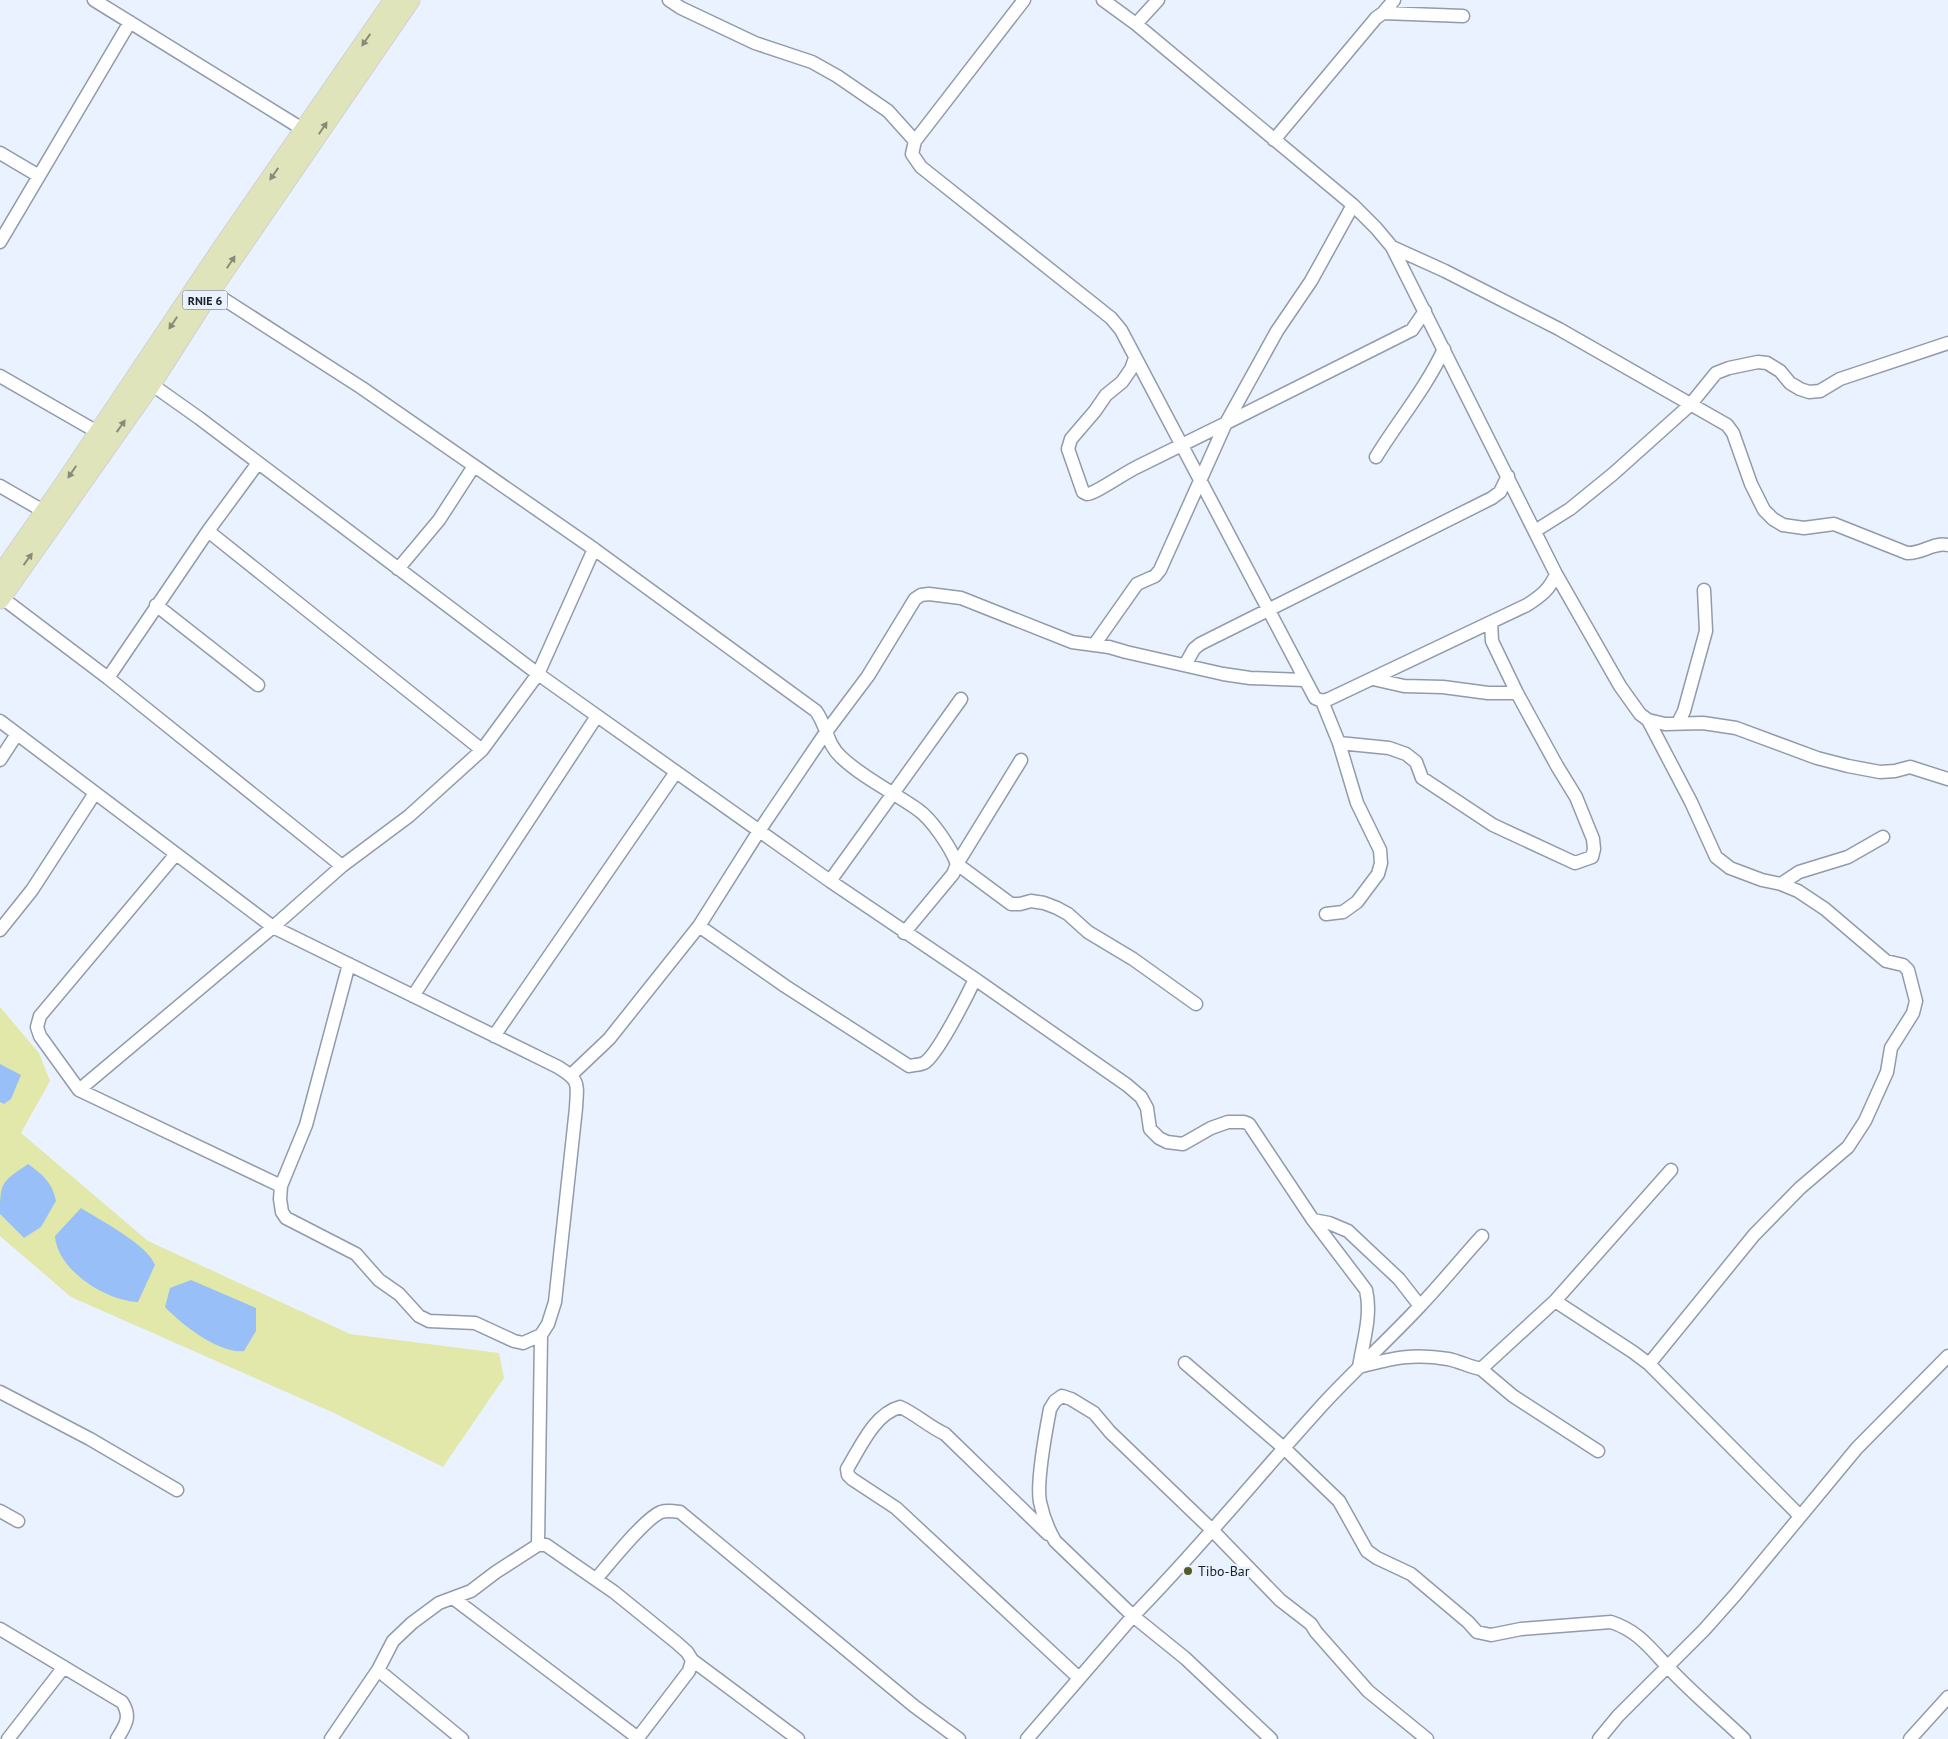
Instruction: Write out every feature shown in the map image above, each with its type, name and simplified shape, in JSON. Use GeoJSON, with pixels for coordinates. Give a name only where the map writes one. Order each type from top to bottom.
{"type":"FeatureCollection","features":[{"type":"Feature","properties":{"kind":"main road","name":"RNIE 6"},"geometry":{"type":"LineString","coordinates":[[1,598],[151,384],[205,287],[304,130],[394,0]]}},
{"type":"Feature","properties":{"kind":"main road","name":"RNIE 6"},"geometry":{"type":"LineString","coordinates":[[0,576],[99,433],[410,0]]}},
{"type":"Feature","properties":{"kind":"street"},"geometry":{"type":"LineString","coordinates":[[94,0],[304,130]]}},
{"type":"Feature","properties":{"kind":"street"},"geometry":{"type":"LineString","coordinates":[[669,0],[681,8],[755,43],[812,62],[837,76],[888,111],[915,141]]}},
{"type":"Feature","properties":{"kind":"street"},"geometry":{"type":"LineString","coordinates":[[1024,0],[915,141],[912,154],[921,167],[1111,318],[1121,330],[1314,698],[1322,701],[1329,699],[1492,622],[1540,597],[1549,588],[1556,574]]}},
{"type":"Feature","properties":{"kind":"street"},"geometry":{"type":"LineString","coordinates":[[1103,0],[1136,24],[1354,206],[1392,247],[1556,574],[1620,686],[1640,714],[1648,720],[1665,724],[1703,723],[1736,728],[1817,758],[1848,766],[1880,772],[1910,767],[1948,779]]}},
{"type":"Feature","properties":{"kind":"street"},"geometry":{"type":"LineString","coordinates":[[1136,24],[1158,0]]}},
{"type":"Feature","properties":{"kind":"street"},"geometry":{"type":"LineString","coordinates":[[1274,140],[1376,18],[1394,0]]}},
{"type":"Feature","properties":{"kind":"street"},"geometry":{"type":"LineString","coordinates":[[1383,12],[1463,16]]}},
{"type":"Feature","properties":{"kind":"street"},"geometry":{"type":"LineString","coordinates":[[0,242],[130,22]]}},
{"type":"Feature","properties":{"kind":"street"},"geometry":{"type":"LineString","coordinates":[[0,153],[39,176]]}},
{"type":"Feature","properties":{"kind":"street"},"geometry":{"type":"LineString","coordinates":[[1094,645],[1138,584],[1155,576],[1160,570],[1225,425],[1278,331],[1311,281],[1354,206]]}},
{"type":"Feature","properties":{"kind":"street"},"geometry":{"type":"LineString","coordinates":[[1392,247],[1559,329],[1727,425],[1733,433],[1751,484],[1764,510],[1782,525],[1804,528],[1834,524],[1907,553],[1914,553],[1939,544],[1948,545]]}},
{"type":"Feature","properties":{"kind":"street"},"geometry":{"type":"LineString","coordinates":[[205,287],[362,388],[594,549],[806,703],[822,719],[830,744],[842,758],[892,794],[919,810],[951,848],[957,864],[1012,904],[1031,901],[1044,903],[1068,914],[1088,932],[1133,959],[1196,1004]]}},
{"type":"Feature","properties":{"kind":"street"},"geometry":{"type":"LineString","coordinates":[[1135,358],[1131,369],[1122,382],[1106,395],[1071,439],[1068,449],[1083,492],[1090,494],[1121,475],[1183,446],[1412,330],[1425,311]]}},
{"type":"Feature","properties":{"kind":"street"},"geometry":{"type":"LineString","coordinates":[[1535,531],[1570,509],[1606,480],[1690,404],[1716,373],[1758,362],[1767,363],[1780,371],[1790,383],[1809,392],[1820,391],[1840,379],[1948,343]]}},
{"type":"Feature","properties":{"kind":"street"},"geometry":{"type":"LineString","coordinates":[[1376,457],[1434,372],[1444,349]]}},
{"type":"Feature","properties":{"kind":"street"},"geometry":{"type":"LineString","coordinates":[[0,376],[99,433]]}},
{"type":"Feature","properties":{"kind":"street"},"geometry":{"type":"LineString","coordinates":[[151,384],[538,674],[830,881],[975,979],[1126,1085],[1141,1097],[1147,1108],[1150,1129],[1159,1138],[1168,1142],[1183,1144],[1211,1128],[1228,1122],[1244,1122],[1249,1124],[1314,1220],[1366,1290],[1368,1319],[1359,1367]]}},
{"type":"Feature","properties":{"kind":"street"},"geometry":{"type":"LineString","coordinates":[[108,678],[208,530],[258,463]]}},
{"type":"Feature","properties":{"kind":"street"},"geometry":{"type":"LineString","coordinates":[[398,569],[439,520],[474,466]]}},
{"type":"Feature","properties":{"kind":"street"},"geometry":{"type":"LineString","coordinates":[[1185,665],[1194,649],[1200,644],[1492,498],[1500,492],[1508,476]]}},
{"type":"Feature","properties":{"kind":"street"},"geometry":{"type":"LineString","coordinates":[[0,486],[45,512]]}},
{"type":"Feature","properties":{"kind":"street"},"geometry":{"type":"LineString","coordinates":[[208,530],[482,750]]}},
{"type":"Feature","properties":{"kind":"street"},"geometry":{"type":"LineString","coordinates":[[79,1090],[273,927],[342,866],[409,816],[482,750],[538,674],[594,549]]}},
{"type":"Feature","properties":{"kind":"street"},"geometry":{"type":"LineString","coordinates":[[1678,723],[1684,711],[1706,631],[1704,590]]}},
{"type":"Feature","properties":{"kind":"street"},"geometry":{"type":"LineString","coordinates":[[571,1075],[609,1039],[699,926],[759,831],[826,732],[868,676],[915,599],[921,595],[930,594],[961,598],[1072,642],[1109,647],[1250,678],[1305,680]]}},
{"type":"Feature","properties":{"kind":"street"},"geometry":{"type":"LineString","coordinates":[[1,598],[108,678],[342,866]]}},
{"type":"Feature","properties":{"kind":"street"},"geometry":{"type":"LineString","coordinates":[[156,605],[258,685]]}},
{"type":"Feature","properties":{"kind":"street"},"geometry":{"type":"LineString","coordinates":[[1339,743],[1389,748],[1406,754],[1416,762],[1422,778],[1493,825],[1575,863],[1592,857],[1594,849],[1593,839],[1576,797],[1516,693],[1492,641],[1492,622]]}},
{"type":"Feature","properties":{"kind":"street"},"geometry":{"type":"LineString","coordinates":[[1374,679],[1404,686],[1443,687],[1488,693],[1516,693]]}},
{"type":"Feature","properties":{"kind":"street"},"geometry":{"type":"LineString","coordinates":[[830,881],[961,699]]}},
{"type":"Feature","properties":{"kind":"street"},"geometry":{"type":"LineString","coordinates":[[1322,701],[1339,743],[1356,803],[1380,850],[1381,863],[1378,874],[1357,902],[1343,912],[1326,914]]}},
{"type":"Feature","properties":{"kind":"street"},"geometry":{"type":"LineString","coordinates":[[413,996],[597,716]]}},
{"type":"Feature","properties":{"kind":"street"},"geometry":{"type":"LineString","coordinates":[[1648,720],[1691,802],[1716,857],[1730,868],[1762,880],[1782,884],[1798,891],[1825,910],[1886,961],[1903,965],[1909,974],[1916,1001],[1915,1009],[1891,1048],[1887,1072],[1866,1121],[1848,1147],[1800,1188],[1754,1235],[1649,1364]]}},
{"type":"Feature","properties":{"kind":"street"},"geometry":{"type":"LineString","coordinates":[[0,721],[273,927],[349,964],[494,1036],[571,1075],[577,1083],[576,1108],[555,1302],[548,1324],[541,1335],[532,1340],[523,1343],[475,1324],[429,1321],[419,1316],[398,1294],[379,1280],[356,1254],[286,1218],[282,1212],[281,1186],[306,1124],[349,964]]}},
{"type":"Feature","properties":{"kind":"street"},"geometry":{"type":"LineString","coordinates":[[0,760],[17,734]]}},
{"type":"Feature","properties":{"kind":"street"},"geometry":{"type":"LineString","coordinates":[[904,932],[953,874],[957,864],[1021,760]]}},
{"type":"Feature","properties":{"kind":"street"},"geometry":{"type":"LineString","coordinates":[[494,1036],[676,772]]}},
{"type":"Feature","properties":{"kind":"street"},"geometry":{"type":"LineString","coordinates":[[0,930],[32,890],[94,792]]}},
{"type":"Feature","properties":{"kind":"street"},"geometry":{"type":"LineString","coordinates":[[1782,884],[1799,872],[1848,857],[1883,837]]}},
{"type":"Feature","properties":{"kind":"street"},"geometry":{"type":"LineString","coordinates":[[176,854],[40,1016],[37,1027],[40,1036],[79,1090],[281,1186]]}},
{"type":"Feature","properties":{"kind":"street"},"geometry":{"type":"LineString","coordinates":[[699,926],[785,986],[909,1066],[924,1064],[932,1056],[963,1005],[975,979]]}},
{"type":"Feature","properties":{"kind":"street"},"geometry":{"type":"LineString","coordinates":[[1481,1369],[1555,1301],[1671,1170]]}},
{"type":"Feature","properties":{"kind":"street"},"geometry":{"type":"LineString","coordinates":[[1314,1220],[1329,1223],[1348,1231],[1399,1279],[1420,1306]]}},
{"type":"Feature","properties":{"kind":"street"},"geometry":{"type":"LineString","coordinates":[[1027,1739],[1133,1616],[1177,1572],[1326,1401],[1420,1306],[1482,1236]]}},
{"type":"Feature","properties":{"kind":"street"},"geometry":{"type":"LineString","coordinates":[[1555,1301],[1649,1364],[1800,1516]]}},
{"type":"Feature","properties":{"kind":"street"},"geometry":{"type":"LineString","coordinates":[[538,1544],[541,1335]]}},
{"type":"Feature","properties":{"kind":"street"},"geometry":{"type":"LineString","coordinates":[[1359,1367],[1418,1355],[1450,1360],[1481,1369],[1513,1396],[1598,1451]]}},
{"type":"Feature","properties":{"kind":"street"},"geometry":{"type":"LineString","coordinates":[[1600,1739],[1618,1716],[1704,1630],[1857,1448],[1948,1356]]}},
{"type":"Feature","properties":{"kind":"street"},"geometry":{"type":"LineString","coordinates":[[1185,1363],[1285,1449],[1339,1501],[1367,1551],[1377,1558],[1411,1574],[1468,1622],[1477,1632],[1491,1636],[1521,1629],[1611,1622],[1625,1626],[1642,1639],[1667,1666],[1744,1739]]}},
{"type":"Feature","properties":{"kind":"street"},"geometry":{"type":"LineString","coordinates":[[0,1392],[90,1439],[176,1490]]}},
{"type":"Feature","properties":{"kind":"street"},"geometry":{"type":"LineString","coordinates":[[1055,1541],[1046,1526],[1039,1500],[1050,1409],[1055,1401],[1062,1396],[1094,1413],[1110,1432],[1280,1600],[1311,1624],[1368,1691],[1427,1739]]}},
{"type":"Feature","properties":{"kind":"street"},"geometry":{"type":"LineString","coordinates":[[1079,1678],[896,1508],[848,1475],[847,1469],[880,1420],[893,1408],[900,1407],[916,1416],[925,1424],[945,1434],[1133,1616],[1185,1658],[1271,1739]]}},
{"type":"Feature","properties":{"kind":"street"},"geometry":{"type":"LineString","coordinates":[[0,1511],[18,1521]]}},
{"type":"Feature","properties":{"kind":"street"},"geometry":{"type":"LineString","coordinates":[[596,1579],[647,1520],[661,1512],[680,1512],[914,1706],[959,1739]]}},
{"type":"Feature","properties":{"kind":"street"},"geometry":{"type":"LineString","coordinates":[[331,1739],[378,1670],[393,1640],[432,1608],[471,1591],[538,1544],[546,1546],[596,1579],[677,1643],[687,1652],[692,1660],[798,1739]]}},
{"type":"Feature","properties":{"kind":"street"},"geometry":{"type":"LineString","coordinates":[[453,1598],[638,1738],[689,1670],[692,1660]]}},
{"type":"Feature","properties":{"kind":"street"},"geometry":{"type":"LineString","coordinates":[[0,1630],[122,1702],[127,1709],[128,1722],[117,1739]]}},
{"type":"Feature","properties":{"kind":"street"},"geometry":{"type":"LineString","coordinates":[[8,1739],[64,1667]]}},
{"type":"Feature","properties":{"kind":"street"},"geometry":{"type":"LineString","coordinates":[[378,1670],[462,1739]]}},
{"type":"Feature","properties":{"kind":"street"},"geometry":{"type":"LineString","coordinates":[[1910,1739],[1948,1697]]}},
{"type":"Feature","properties":{"kind":"green space"},"geometry":{"type":"Polygon","coordinates":[[[0,1007],[39,1053],[50,1081],[21,1133],[148,1241],[350,1334],[499,1353],[504,1378],[443,1467],[334,1413],[71,1297],[0,1236],[0,1007]]]}},
{"type":"Feature","properties":{"kind":"water"},"geometry":{"type":"Polygon","coordinates":[[[0,1064],[21,1075],[11,1099],[4,1104],[0,1102],[0,1064]]]}},
{"type":"Feature","properties":{"kind":"water"},"geometry":{"type":"Polygon","coordinates":[[[28,1164],[46,1180],[55,1195],[56,1201],[41,1227],[24,1238],[0,1214],[0,1203],[4,1183],[28,1164]]]}},
{"type":"Feature","properties":{"kind":"water"},"geometry":{"type":"Polygon","coordinates":[[[81,1208],[134,1241],[151,1257],[155,1265],[138,1302],[125,1300],[98,1290],[74,1272],[64,1261],[58,1249],[55,1236],[81,1208]]]}},
{"type":"Feature","properties":{"kind":"water"},"geometry":{"type":"Polygon","coordinates":[[[191,1280],[256,1308],[256,1331],[244,1351],[234,1351],[212,1343],[190,1329],[165,1307],[170,1288],[191,1280]]]}},
{"type":"Feature","properties":{"kind":"place","name":"Tibo-Bar"},"geometry":{"type":"Point","coordinates":[1188,1571]}}]}
